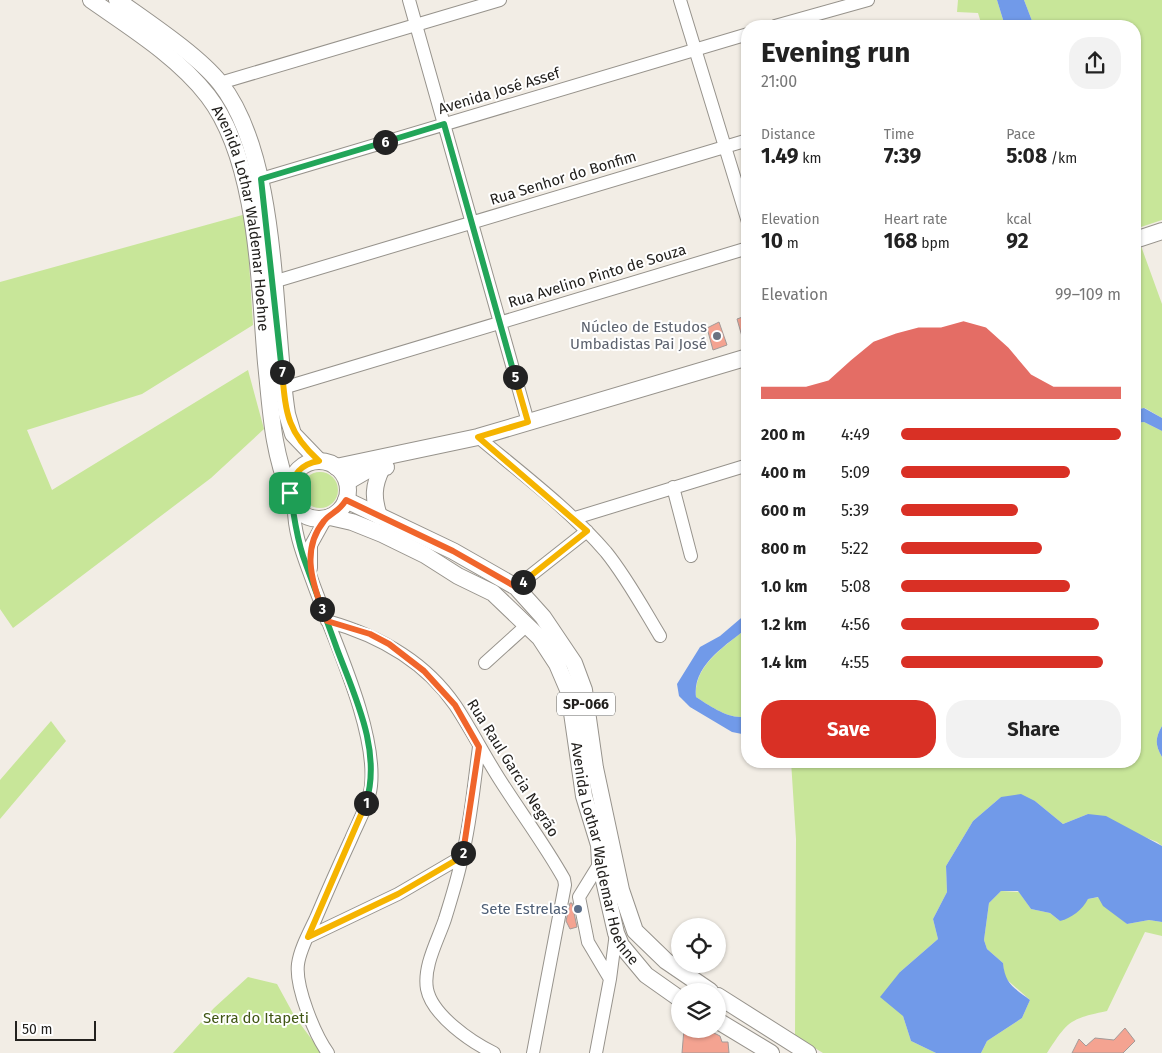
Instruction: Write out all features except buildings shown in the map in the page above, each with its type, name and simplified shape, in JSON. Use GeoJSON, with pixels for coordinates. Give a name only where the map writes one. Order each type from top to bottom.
{"type":"FeatureCollection","features":[{"type":"Feature","properties":{"kind":"main road","name":"Avenida Lothar Waldemar Hoehne"},"geometry":{"type":"LineString","coordinates":[[91,0],[176,64],[207,95],[221,115],[232,140],[243,175],[251,217],[275,451],[292,498]]}},
{"type":"Feature","properties":{"kind":"main road","name":"Avenida Lothar Waldemar Hoehne"},"geometry":{"type":"LineString","coordinates":[[117,0],[199,63],[220,83],[240,116],[261,179],[283,388],[293,434],[319,461]]}},
{"type":"Feature","properties":{"kind":"main road"},"geometry":{"type":"LineString","coordinates":[[1141,238],[1162,231]]}},
{"type":"Feature","properties":{"kind":"main road"},"geometry":{"type":"LineString","coordinates":[[347,482],[366,471],[411,462],[448,445],[741,359]]}},
{"type":"Feature","properties":{"kind":"main road"},"geometry":{"type":"LineString","coordinates":[[336,467],[347,482],[346,500],[340,510],[328,518],[307,516],[292,498],[291,483],[301,467],[319,461],[336,467],[426,446],[448,445]]}},
{"type":"Feature","properties":{"kind":"main road"},"geometry":{"type":"LineString","coordinates":[[379,516],[374,492],[376,480],[382,468]]}},
{"type":"Feature","properties":{"kind":"main road","name":"Avenida Lothar Waldemar Hoehne"},"geometry":{"type":"LineString","coordinates":[[346,500],[453,551],[516,587],[543,617],[574,663],[584,690],[595,768],[621,890],[635,931],[666,961],[698,983]]}},
{"type":"Feature","properties":{"kind":"main road","name":"Avenida Lothar Waldemar Hoehne"},"geometry":{"type":"LineString","coordinates":[[328,518],[352,522],[425,554],[458,576],[493,593],[540,638],[557,664],[569,692],[584,796],[599,845],[600,863],[616,933],[621,945],[646,976],[671,993]]}},
{"type":"Feature","properties":{"kind":"main road"},"geometry":{"type":"LineString","coordinates":[[726,1001],[808,1053]]}},
{"type":"Feature","properties":{"kind":"main road"},"geometry":{"type":"LineString","coordinates":[[726,1027],[771,1053]]}},
{"type":"Feature","properties":{"kind":"street"},"geometry":{"type":"LineString","coordinates":[[409,0],[528,422]]}},
{"type":"Feature","properties":{"kind":"street"},"geometry":{"type":"LineString","coordinates":[[220,83],[500,0]]}},
{"type":"Feature","properties":{"kind":"street"},"geometry":{"type":"LineString","coordinates":[[680,0],[693,49],[741,200]]}},
{"type":"Feature","properties":{"kind":"street"},"geometry":{"type":"LineString","coordinates":[[796,20],[868,0]]}},
{"type":"Feature","properties":{"kind":"street","name":"Avenida José Assef"},"geometry":{"type":"LineString","coordinates":[[261,179],[741,36]]}},
{"type":"Feature","properties":{"kind":"street","name":"Rua Senhor do Bonfim"},"geometry":{"type":"LineString","coordinates":[[273,282],[741,142]]}},
{"type":"Feature","properties":{"kind":"street","name":"Rua Avelino Pinto de Souza"},"geometry":{"type":"LineString","coordinates":[[283,388],[741,250]]}},
{"type":"Feature","properties":{"kind":"street"},"geometry":{"type":"LineString","coordinates":[[478,437],[587,531],[608,554],[660,636]]}},
{"type":"Feature","properties":{"kind":"street"},"geometry":{"type":"LineString","coordinates":[[574,518],[741,467]]}},
{"type":"Feature","properties":{"kind":"street"},"geometry":{"type":"LineString","coordinates":[[673,487],[691,556]]}},
{"type":"Feature","properties":{"kind":"street"},"geometry":{"type":"LineString","coordinates":[[292,498],[295,529],[369,741],[371,787],[363,811],[299,959],[298,973],[303,994],[318,1036],[328,1053]]}},
{"type":"Feature","properties":{"kind":"street"},"geometry":{"type":"LineString","coordinates":[[312,580],[311,545],[328,518]]}},
{"type":"Feature","properties":{"kind":"street"},"geometry":{"type":"LineString","coordinates":[[516,587],[587,531]]}},
{"type":"Feature","properties":{"kind":"street","name":"Rua Raul Garcia Negrão"},"geometry":{"type":"LineString","coordinates":[[327,621],[370,634],[389,644],[424,671],[455,705],[479,747],[564,880],[533,1053]]}},
{"type":"Feature","properties":{"kind":"street"},"geometry":{"type":"LineString","coordinates":[[485,663],[526,625]]}},
{"type":"Feature","properties":{"kind":"street"},"geometry":{"type":"LineString","coordinates":[[479,747],[463,856],[427,971],[427,990],[432,1001],[450,1024],[461,1034],[494,1053]]}},
{"type":"Feature","properties":{"kind":"street"},"geometry":{"type":"LineString","coordinates":[[308,937],[398,894],[463,856]]}},
{"type":"Feature","properties":{"kind":"street"},"geometry":{"type":"LineString","coordinates":[[600,863],[579,898],[588,942],[610,979]]}},
{"type":"Feature","properties":{"kind":"street"},"geometry":{"type":"LineString","coordinates":[[596,1053],[610,979],[616,933]]}},
{"type":"Feature","properties":{"kind":"green space"},"geometry":{"type":"Polygon","coordinates":[[[958,0],[997,0],[1003,20],[980,20],[978,13],[957,12],[958,0]]]}},
{"type":"Feature","properties":{"kind":"green space"},"geometry":{"type":"Polygon","coordinates":[[[1024,0],[1162,0],[1162,220],[1141,227],[1141,20],[1032,20],[1024,0]]]}},
{"type":"Feature","properties":{"kind":"green space"},"geometry":{"type":"Polygon","coordinates":[[[246,214],[253,325],[142,394],[27,430],[52,490],[248,370],[264,429],[211,478],[13,628],[0,609],[0,282],[246,214]]]}},
{"type":"Feature","properties":{"kind":"green space"},"geometry":{"type":"Polygon","coordinates":[[[1141,246],[1162,304],[1162,418],[1145,408],[1141,409],[1141,246]]]}},
{"type":"Feature","properties":{"kind":"green space"},"geometry":{"type":"Polygon","coordinates":[[[1141,422],[1162,431],[1162,726],[1157,742],[1162,757],[1162,846],[1157,842],[1088,814],[1063,824],[1035,801],[1001,797],[973,821],[946,866],[947,892],[933,919],[938,939],[900,972],[903,1016],[911,1041],[936,1053],[823,1053],[795,1036],[796,839],[791,768],[1141,768],[1141,422]]]}},
{"type":"Feature","properties":{"kind":"green space"},"geometry":{"type":"Polygon","coordinates":[[[320,472],[327,473],[333,477],[337,483],[337,497],[333,503],[327,507],[320,508],[313,507],[307,503],[303,497],[302,490],[303,483],[307,477],[313,473],[320,472]]]}},
{"type":"Feature","properties":{"kind":"green space"},"geometry":{"type":"Polygon","coordinates":[[[741,633],[741,717],[721,712],[696,697],[696,686],[700,675],[712,657],[741,633]]]}},
{"type":"Feature","properties":{"kind":"green space"},"geometry":{"type":"Polygon","coordinates":[[[51,721],[66,741],[0,819],[0,780],[51,721]]]}},
{"type":"Feature","properties":{"kind":"green space"},"geometry":{"type":"Polygon","coordinates":[[[1001,891],[1019,892],[1031,909],[1050,913],[1060,921],[1088,899],[1099,897],[1127,924],[1149,920],[1162,922],[1162,936],[1145,932],[1107,1011],[1085,1016],[1071,1023],[1060,1034],[1047,1053],[981,1053],[987,1041],[1022,1018],[1030,1000],[1004,977],[1003,963],[987,949],[984,940],[989,903],[1001,891]]]}},
{"type":"Feature","properties":{"kind":"green space","name":"Serra do Itapeti"},"geometry":{"type":"Polygon","coordinates":[[[248,977],[277,984],[295,1017],[322,1053],[173,1053],[214,1008],[248,977]]]}},
{"type":"Feature","properties":{"kind":"water"},"geometry":{"type":"Polygon","coordinates":[[[997,0],[1024,0],[1032,20],[1003,20],[997,0]]]}},
{"type":"Feature","properties":{"kind":"water"},"geometry":{"type":"Polygon","coordinates":[[[1144,408],[1162,418],[1162,431],[1141,422],[1141,409],[1144,408]]]}},
{"type":"Feature","properties":{"kind":"water"},"geometry":{"type":"Polygon","coordinates":[[[741,618],[741,633],[712,657],[699,675],[696,697],[728,715],[741,717],[741,734],[732,732],[690,707],[679,696],[677,684],[700,647],[720,636],[741,618]]]}},
{"type":"Feature","properties":{"kind":"water"},"geometry":{"type":"Polygon","coordinates":[[[1162,726],[1162,757],[1157,741],[1162,726]]]}},
{"type":"Feature","properties":{"kind":"water"},"geometry":{"type":"Polygon","coordinates":[[[1021,794],[1035,801],[1063,824],[1088,814],[1106,816],[1162,846],[1162,922],[1149,920],[1127,924],[1103,906],[1098,897],[1088,899],[1076,913],[1060,921],[1050,913],[1031,909],[1018,891],[1001,891],[989,903],[984,940],[987,949],[1003,963],[1006,976],[1011,985],[1030,1000],[1022,1018],[987,1041],[981,1053],[936,1053],[911,1041],[903,1016],[880,997],[900,972],[938,939],[933,919],[947,892],[946,866],[973,821],[1001,797],[1021,794]]]}},
{"type":"Feature","properties":{"kind":"place","name":"Núcleo de Estudos Umbadistas Pai José"},"geometry":{"type":"Point","coordinates":[717,336]}},
{"type":"Feature","properties":{"kind":"place","name":"Sete Estrelas"},"geometry":{"type":"Point","coordinates":[578,909]}},
{"type":"Feature","properties":{"kind":"route"},"geometry":{"type":"LineString","coordinates":[[444,124],[528,422],[478,437],[587,531],[516,587],[453,551],[346,500],[340,510],[326,518],[317,531],[311,545],[312,580],[327,621],[370,634],[389,644],[424,671],[455,705],[479,747],[463,856],[398,894],[308,937],[363,811],[371,787],[371,763],[369,741],[303,555],[295,529],[294,504],[290,493],[291,483],[301,467],[319,461],[293,434],[287,414],[261,179],[444,124]]}}]}
